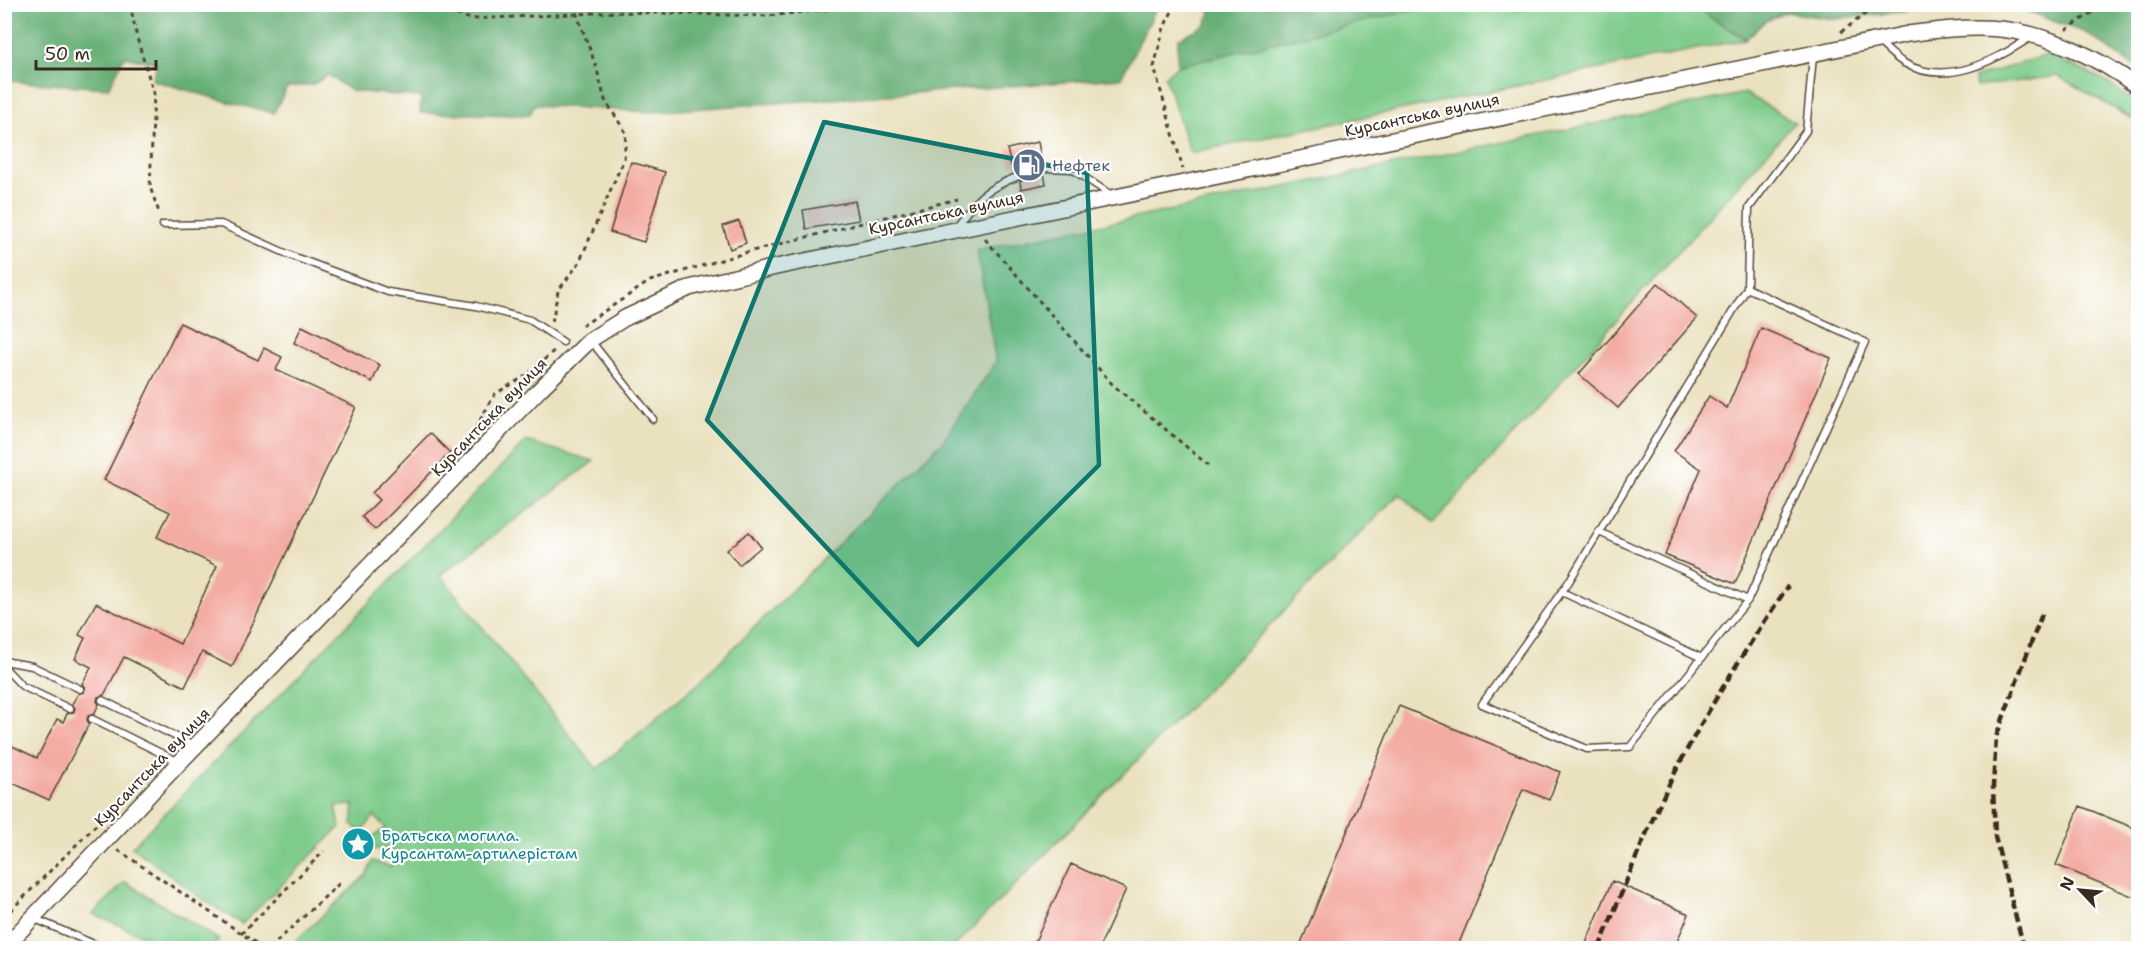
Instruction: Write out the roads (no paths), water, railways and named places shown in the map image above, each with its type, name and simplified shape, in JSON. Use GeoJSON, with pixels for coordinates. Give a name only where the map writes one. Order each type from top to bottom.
{"type":"FeatureCollection","features":[{"type":"Feature","properties":{"kind":"street","name":"Курсантська вулиця"},"geometry":{"type":"LineString","coordinates":[[4,948],[180,762],[590,340],[625,318],[689,288],[776,267],[1814,52],[1957,28],[2000,29],[2049,41],[2082,53],[2139,87]]}},
{"type":"Feature","properties":{"kind":"lane"},"geometry":{"type":"LineString","coordinates":[[1876,40],[1904,64],[1936,74],[1975,67],[2005,54],[2033,36]]}},
{"type":"Feature","properties":{"kind":"lane"},"geometry":{"type":"LineString","coordinates":[[1747,288],[1865,342],[1748,600],[1630,747],[1587,749],[1482,704],[1562,592],[1747,288],[1749,208],[1806,131],[1814,52]]}},
{"type":"Feature","properties":{"kind":"lane"},"geometry":{"type":"LineString","coordinates":[[1043,168],[1072,169],[1114,197]]}},
{"type":"Feature","properties":{"kind":"lane"},"geometry":{"type":"LineString","coordinates":[[953,230],[978,197],[996,185],[1019,176]]}},
{"type":"Feature","properties":{"kind":"lane"},"geometry":{"type":"LineString","coordinates":[[163,225],[221,224],[292,256],[388,292],[476,306],[530,320],[563,342]]}},
{"type":"Feature","properties":{"kind":"lane"},"geometry":{"type":"LineString","coordinates":[[590,340],[653,419]]}},
{"type":"Feature","properties":{"kind":"lane"},"geometry":{"type":"LineString","coordinates":[[1599,532],[1748,600]]}},
{"type":"Feature","properties":{"kind":"lane"},"geometry":{"type":"LineString","coordinates":[[1562,592],[1702,658]]}},
{"type":"Feature","properties":{"kind":"lane"},"geometry":{"type":"LineString","coordinates":[[4,661],[32,666],[80,689]]}},
{"type":"Feature","properties":{"kind":"lane"},"geometry":{"type":"LineString","coordinates":[[4,667],[22,686],[70,709]]}},
{"type":"Feature","properties":{"kind":"lane"},"geometry":{"type":"LineString","coordinates":[[102,700],[196,746]]}},
{"type":"Feature","properties":{"kind":"lane"},"geometry":{"type":"LineString","coordinates":[[92,719],[180,762]]}},
{"type":"Feature","properties":{"kind":"lane"},"geometry":{"type":"LineString","coordinates":[[32,918],[103,948]]}},
{"type":"Feature","properties":{"kind":"railway"},"geometry":{"type":"LineString","coordinates":[[1599,948],[1648,830],[1681,761],[1732,672],[1788,586]]}},
{"type":"Feature","properties":{"kind":"railway"},"geometry":{"type":"LineString","coordinates":[[2024,948],[1995,837],[1993,786],[1996,737],[2042,614]]}},
{"type":"Feature","properties":{"kind":"place","name":"Нефтек"},"geometry":{"type":"Point","coordinates":[1029,165]}},
{"type":"Feature","properties":{"kind":"place","name":"Братьска могила. Курсантам-артилерістам"},"geometry":{"type":"Point","coordinates":[358,844]}}]}
